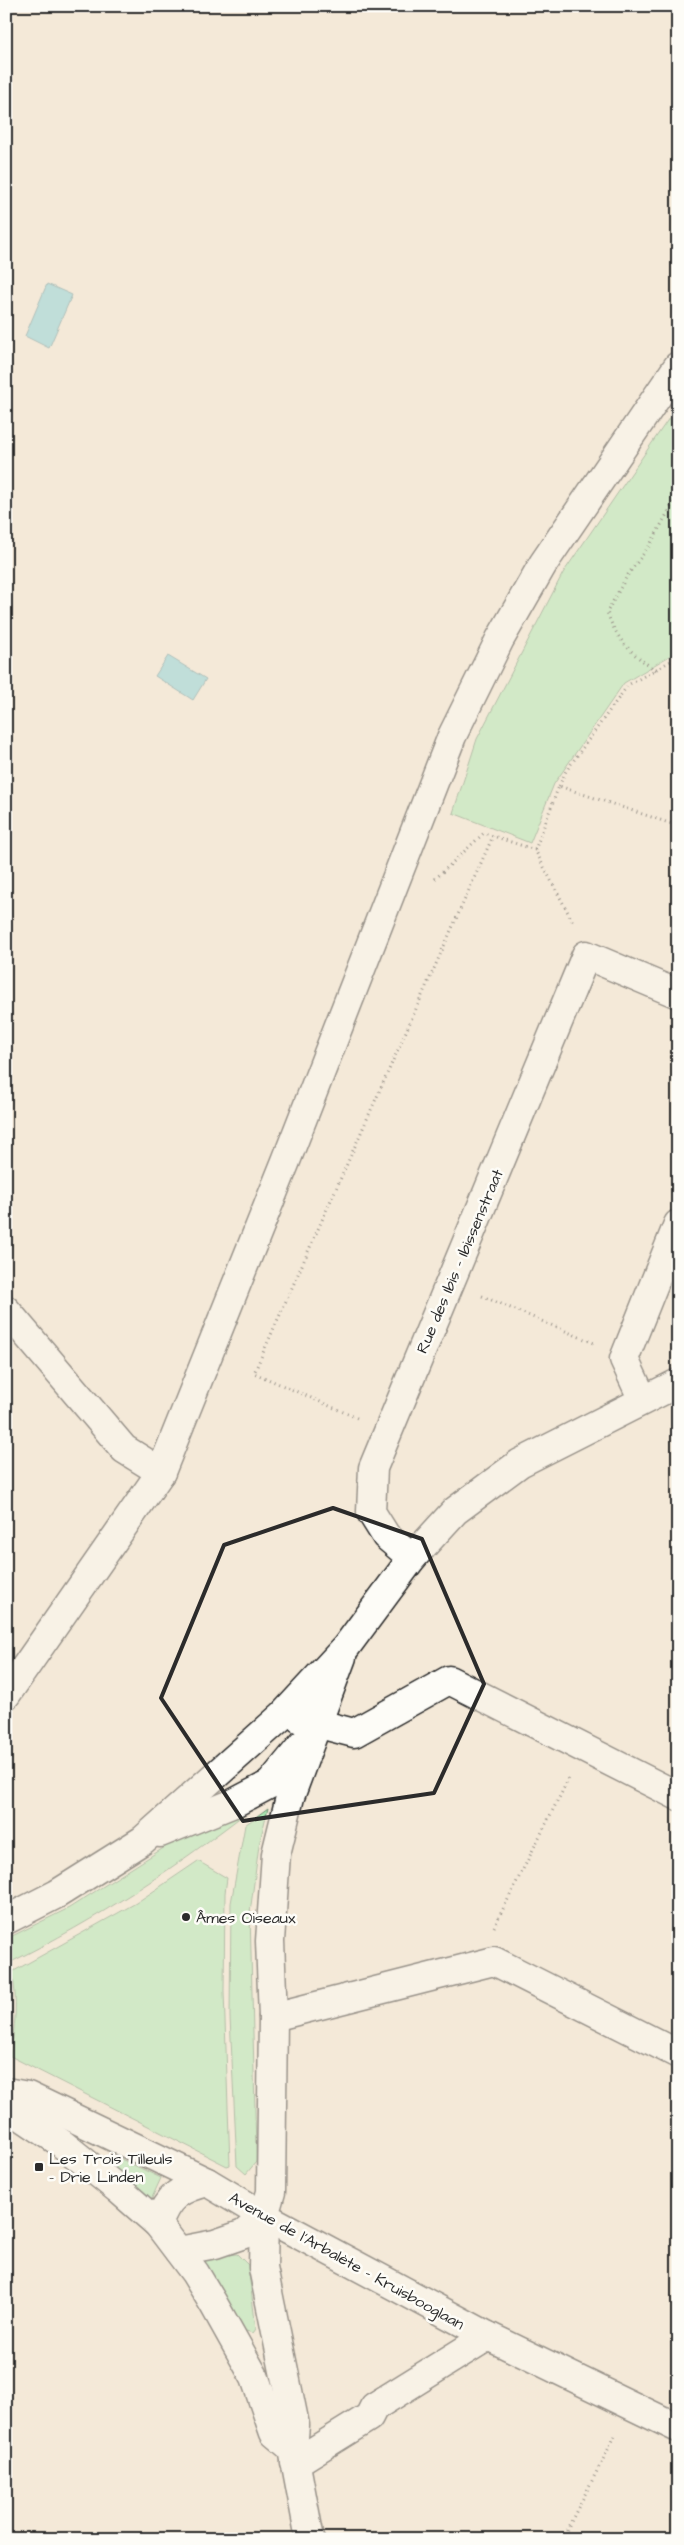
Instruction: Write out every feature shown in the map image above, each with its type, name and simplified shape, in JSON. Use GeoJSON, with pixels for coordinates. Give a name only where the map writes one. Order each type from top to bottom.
{"type":"FeatureCollection","features":[{"type":"Feature","properties":{"kind":"street"},"geometry":{"type":"LineString","coordinates":[[6,1695],[161,1472],[286,1161],[452,736],[500,639],[543,564],[678,366]]}},
{"type":"Feature","properties":{"kind":"street"},"geometry":{"type":"LineString","coordinates":[[582,943],[678,994]]}},
{"type":"Feature","properties":{"kind":"street","name":"Rue des Ibis - Ibissenstraat"},"geometry":{"type":"LineString","coordinates":[[412,1558],[386,1536],[371,1512],[373,1468],[451,1283],[582,943]]}},
{"type":"Feature","properties":{"kind":"street"},"geometry":{"type":"LineString","coordinates":[[643,1400],[624,1359],[678,1224]]}},
{"type":"Feature","properties":{"kind":"street"},"geometry":{"type":"LineString","coordinates":[[6,1310],[124,1449],[161,1472]]}},
{"type":"Feature","properties":{"kind":"street"},"geometry":{"type":"LineString","coordinates":[[6,1920],[57,1894],[143,1840],[284,1715],[346,1647],[412,1558],[455,1511],[520,1462],[678,1383]]}},
{"type":"Feature","properties":{"kind":"street"},"geometry":{"type":"LineString","coordinates":[[310,2539],[294,2456],[295,2425],[262,2268],[264,2216],[272,2192],[273,2017],[270,1941],[276,1854],[290,1798],[346,1647]]}},
{"type":"Feature","properties":{"kind":"street"},"geometry":{"type":"LineString","coordinates":[[284,1715],[354,1733],[449,1680],[678,1796]]}},
{"type":"Feature","properties":{"kind":"street"},"geometry":{"type":"LineString","coordinates":[[143,1840],[234,1803],[270,1784],[318,1725]]}},
{"type":"Feature","properties":{"kind":"street"},"geometry":{"type":"LineString","coordinates":[[273,2017],[494,1961],[678,2054]]}},
{"type":"Feature","properties":{"kind":"street","name":"Avenue de l'Arbalète - Kruisbooglaan"},"geometry":{"type":"LineString","coordinates":[[6,2092],[28,2096],[207,2182],[264,2216],[488,2336],[678,2428]]}},
{"type":"Feature","properties":{"kind":"street"},"geometry":{"type":"LineString","coordinates":[[6,2106],[61,2143],[118,2188],[158,2224],[179,2250],[213,2303],[254,2378],[274,2433],[294,2456]]}},
{"type":"Feature","properties":{"kind":"street"},"geometry":{"type":"LineString","coordinates":[[158,2224],[162,2212],[171,2199],[186,2187],[207,2182]]}},
{"type":"Feature","properties":{"kind":"street"},"geometry":{"type":"LineString","coordinates":[[179,2250],[216,2244],[244,2234],[264,2216]]}},
{"type":"Feature","properties":{"kind":"street","name":"Avenue de l'Arbalète - Kruisbooglaan"},"geometry":{"type":"LineString","coordinates":[[294,2456],[369,2417],[374,2407],[488,2336]]}},
{"type":"Feature","properties":{"kind":"path"},"geometry":{"type":"LineString","coordinates":[[656,670],[633,655],[613,630],[607,612],[627,576],[650,545],[678,494]]}},
{"type":"Feature","properties":{"kind":"path"},"geometry":{"type":"LineString","coordinates":[[535,850],[566,770],[628,685],[678,657]]}},
{"type":"Feature","properties":{"kind":"path"},"geometry":{"type":"LineString","coordinates":[[559,786],[678,826]]}},
{"type":"Feature","properties":{"kind":"path"},"geometry":{"type":"LineString","coordinates":[[433,881],[484,834],[535,850],[582,943]]}},
{"type":"Feature","properties":{"kind":"path"},"geometry":{"type":"LineString","coordinates":[[350,1414],[254,1372],[493,836]]}},
{"type":"Feature","properties":{"kind":"path"},"geometry":{"type":"LineString","coordinates":[[451,1283],[597,1344]]}},
{"type":"Feature","properties":{"kind":"path"},"geometry":{"type":"LineString","coordinates":[[493,1928],[571,1774]]}},
{"type":"Feature","properties":{"kind":"path"},"geometry":{"type":"LineString","coordinates":[[562,2539],[616,2433]]}},
{"type":"Feature","properties":{"kind":"highlighted area"},"geometry":{"type":"Polygon","coordinates":[[[333,1508],[422,1539],[484,1684],[434,1793],[243,1821],[161,1698],[224,1545],[333,1508]]]}},
{"type":"Feature","properties":{"kind":"green space"},"geometry":{"type":"Polygon","coordinates":[[[678,405],[678,651],[624,683],[554,784],[530,843],[453,813],[477,739],[563,573],[678,405]]]}},
{"type":"Feature","properties":{"kind":"green space"},"geometry":{"type":"Polygon","coordinates":[[[255,1806],[196,1850],[136,1891],[75,1928],[9,1963],[6,1939],[69,1908],[195,1828],[255,1806]]]}},
{"type":"Feature","properties":{"kind":"green space"},"geometry":{"type":"Polygon","coordinates":[[[268,1808],[259,1845],[250,1913],[256,2162],[246,2174],[237,2166],[230,2017],[231,1903],[245,1825],[268,1808]]]}},
{"type":"Feature","properties":{"kind":"green space"},"geometry":{"type":"Polygon","coordinates":[[[198,1861],[227,1878],[225,1893],[224,1991],[230,2165],[227,2166],[10,2056],[15,2014],[12,1972],[136,1903],[198,1861]]]}},
{"type":"Feature","properties":{"kind":"green space"},"geometry":{"type":"Polygon","coordinates":[[[119,2158],[161,2178],[151,2200],[112,2168],[112,2161],[119,2158]]]}},
{"type":"Feature","properties":{"kind":"green space"},"geometry":{"type":"Polygon","coordinates":[[[237,2254],[248,2265],[256,2329],[253,2333],[242,2330],[197,2258],[237,2254]]]}},
{"type":"Feature","properties":{"kind":"water"},"geometry":{"type":"Polygon","coordinates":[[[47,284],[72,295],[49,348],[25,336],[47,284]]]}},
{"type":"Feature","properties":{"kind":"water"},"geometry":{"type":"Polygon","coordinates":[[[168,656],[206,679],[193,700],[155,676],[168,656]]]}},
{"type":"Feature","properties":{"kind":"place","name":"Âmes Oiseaux"},"geometry":{"type":"Point","coordinates":[186,1917]}},
{"type":"Feature","properties":{"kind":"place","name":"Les Trois Tilleuls - Drie Linden"},"geometry":{"type":"Point","coordinates":[39,2167]}}]}
